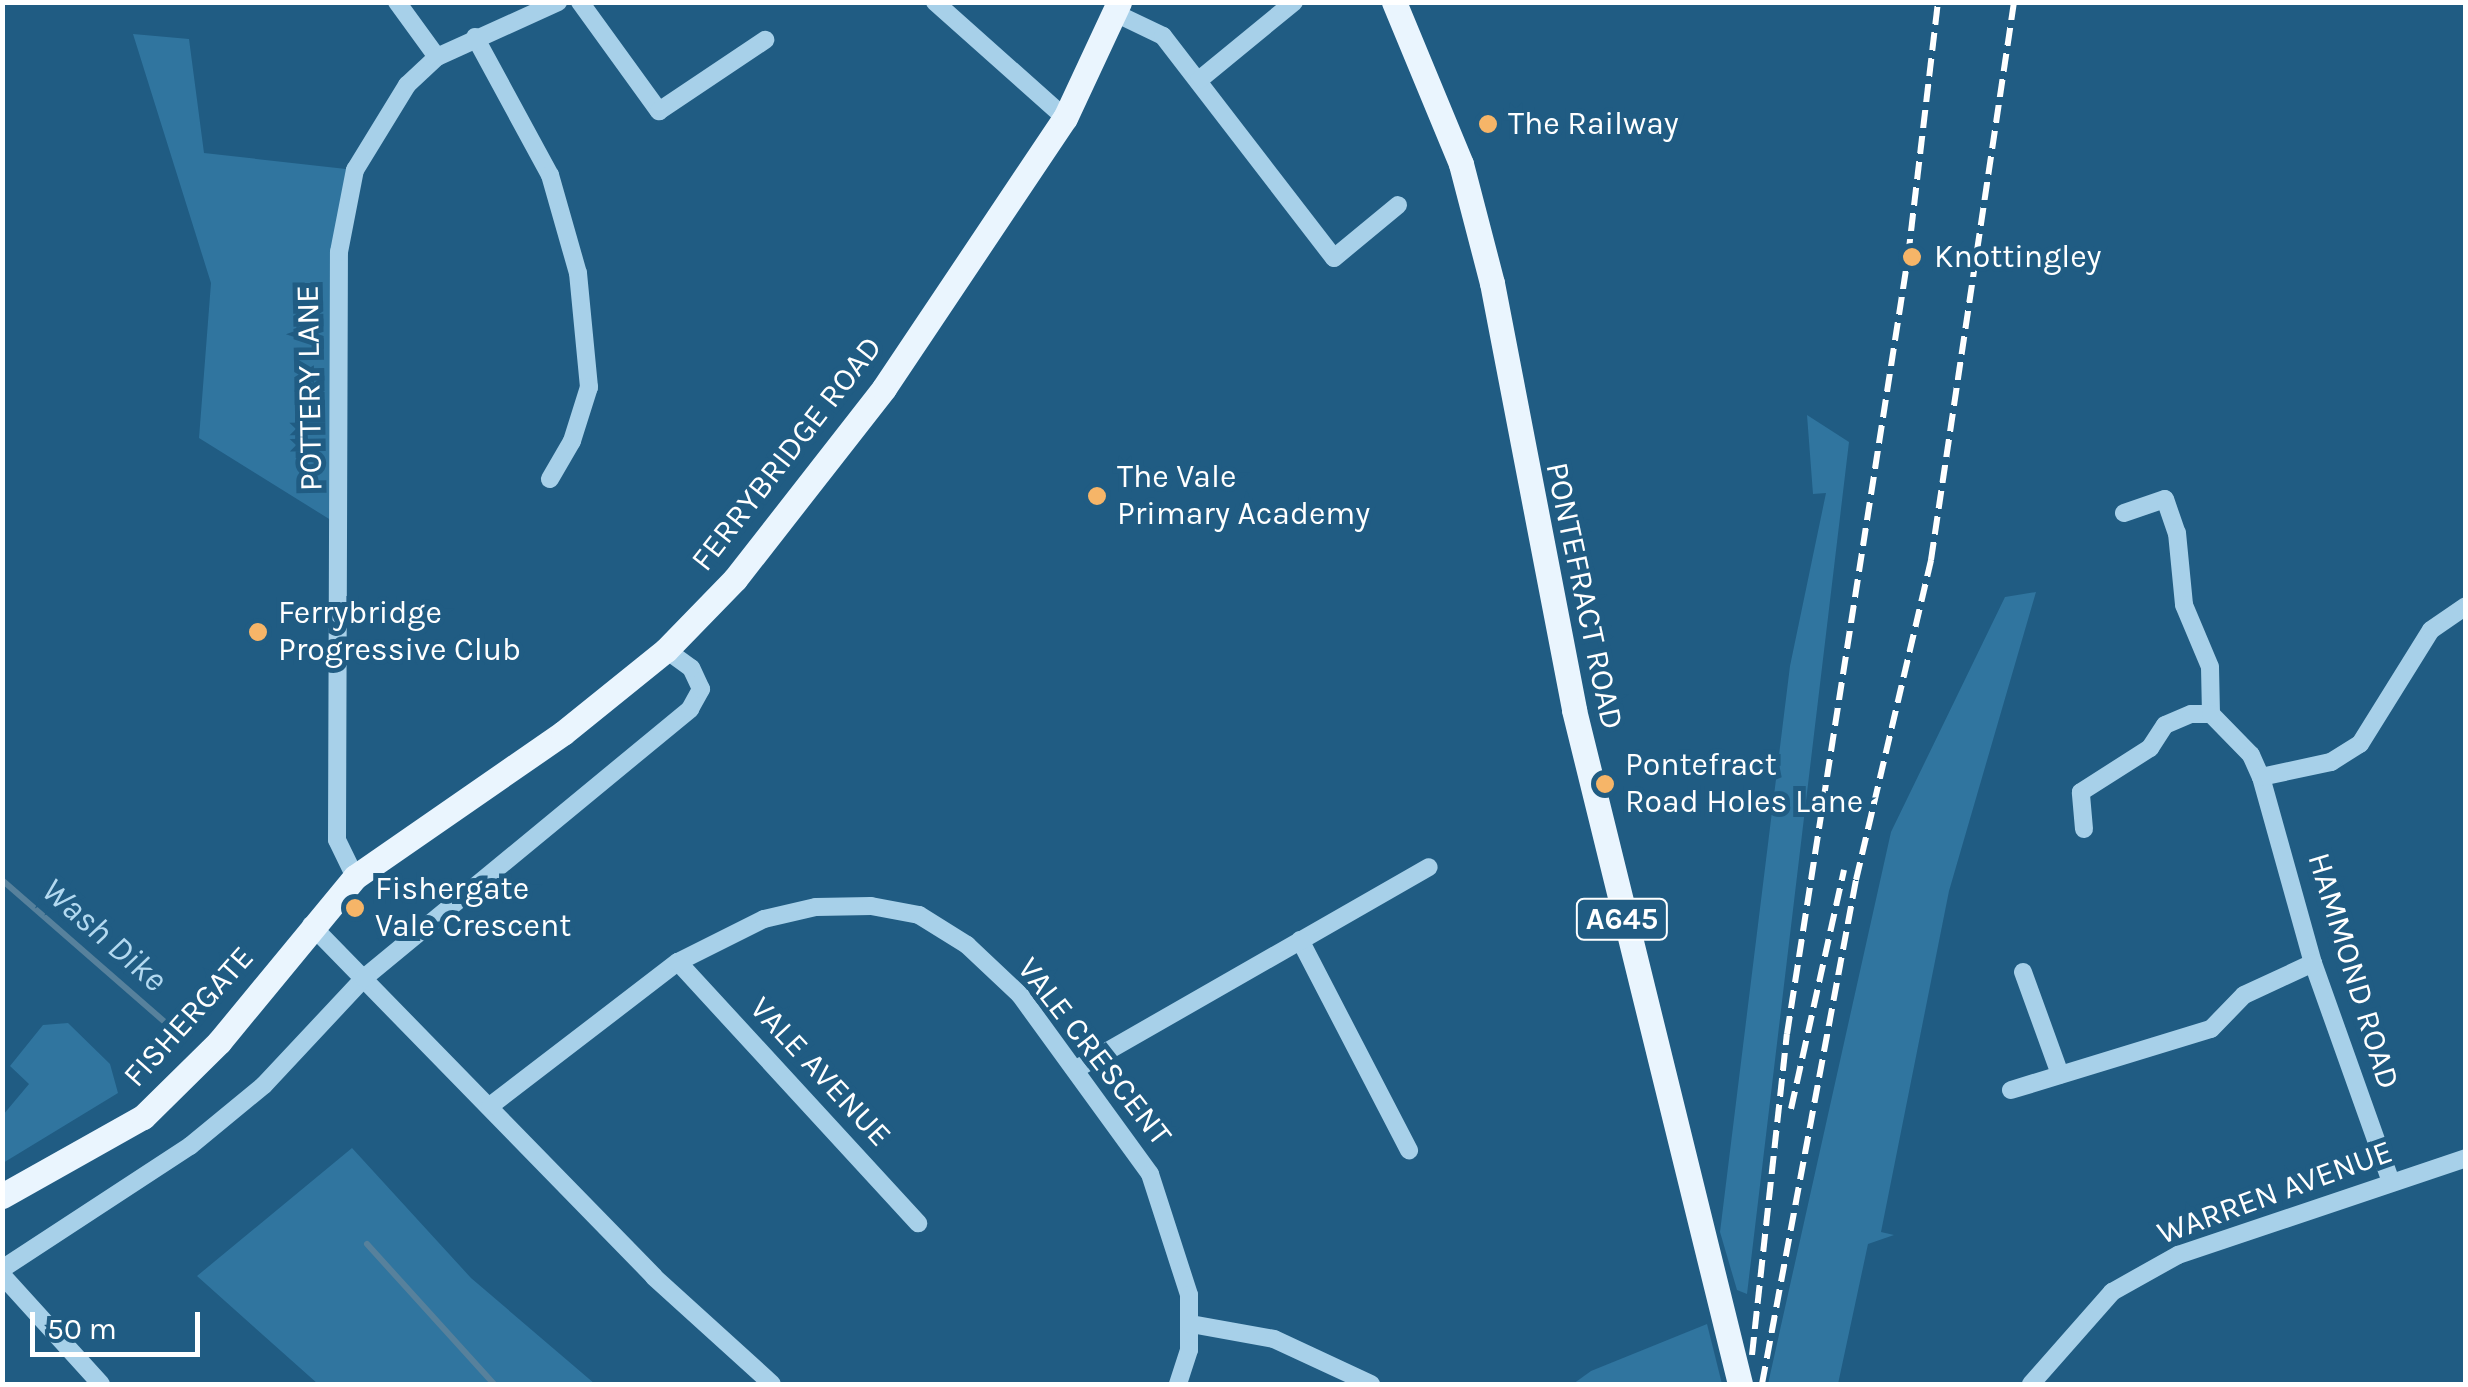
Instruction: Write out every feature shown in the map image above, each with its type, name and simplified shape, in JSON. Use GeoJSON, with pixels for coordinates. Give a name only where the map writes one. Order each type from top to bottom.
{"type":"FeatureCollection","features":[{"type":"Feature","properties":{"kind":"main road","name":"PONTEFRACT ROAD"},"geometry":{"type":"LineString","coordinates":[[1394,2],[1461,164],[1488,266],[1578,729],[1740,1384]]}},
{"type":"Feature","properties":{"kind":"main road","name":"FERRYBRIDGE ROAD"},"geometry":{"type":"LineString","coordinates":[[394,845],[563,733],[666,650],[735,578],[884,388],[1065,118],[1117,8]]}},
{"type":"Feature","properties":{"kind":"main road","name":"FISHERGATE"},"geometry":{"type":"LineString","coordinates":[[2,1196],[142,1118],[219,1042],[355,877],[394,845]]}},
{"type":"Feature","properties":{"kind":"street"},"geometry":{"type":"LineString","coordinates":[[397,2],[437,57]]}},
{"type":"Feature","properties":{"kind":"street","name":"POTTERY LANE"},"geometry":{"type":"LineString","coordinates":[[355,877],[337,840],[339,252],[355,170],[407,85],[437,57],[558,2]]}},
{"type":"Feature","properties":{"kind":"street"},"geometry":{"type":"LineString","coordinates":[[580,2],[660,111],[765,40]]}},
{"type":"Feature","properties":{"kind":"street"},"geometry":{"type":"LineString","coordinates":[[935,2],[1065,118]]}},
{"type":"Feature","properties":{"kind":"street"},"geometry":{"type":"LineString","coordinates":[[1198,80],[1294,2]]}},
{"type":"Feature","properties":{"kind":"street"},"geometry":{"type":"LineString","coordinates":[[1117,8],[1163,36],[1334,258],[1398,205]]}},
{"type":"Feature","properties":{"kind":"street"},"geometry":{"type":"LineString","coordinates":[[475,37],[550,174],[578,273],[589,387],[572,441],[550,480]]}},
{"type":"Feature","properties":{"kind":"street"},"geometry":{"type":"LineString","coordinates":[[2084,829],[2081,792],[2150,748],[2165,726],[2192,714],[2211,714],[2210,667],[2184,605],[2177,533],[2165,500],[2124,513]]}},
{"type":"Feature","properties":{"kind":"street"},"geometry":{"type":"LineString","coordinates":[[2261,777],[2330,762],[2360,744],[2431,630],[2466,606]]}},
{"type":"Feature","properties":{"kind":"street"},"geometry":{"type":"LineString","coordinates":[[101,1384],[2,1272],[190,1146],[264,1086],[364,978],[690,709],[702,689],[691,668],[666,650]]}},
{"type":"Feature","properties":{"kind":"street","name":"HAMMOND ROAD"},"geometry":{"type":"LineString","coordinates":[[2211,714],[2252,754],[2261,777],[2313,963],[2391,1182]]}},
{"type":"Feature","properties":{"kind":"street"},"geometry":{"type":"LineString","coordinates":[[1078,1068],[1429,867]]}},
{"type":"Feature","properties":{"kind":"street","name":"VALE CRESCENT"},"geometry":{"type":"LineString","coordinates":[[490,1106],[678,962],[764,919],[816,907],[871,906],[919,915],[968,945],[1020,995],[1078,1068],[1150,1174],[1178,1248],[1191,1324],[1178,1384]]}},
{"type":"Feature","properties":{"kind":"street"},"geometry":{"type":"LineString","coordinates":[[311,926],[729,1351],[772,1384]]}},
{"type":"Feature","properties":{"kind":"street"},"geometry":{"type":"LineString","coordinates":[[1300,940],[1409,1150]]}},
{"type":"Feature","properties":{"kind":"street","name":"VALE AVENUE"},"geometry":{"type":"LineString","coordinates":[[678,962],[918,1223]]}},
{"type":"Feature","properties":{"kind":"street"},"geometry":{"type":"LineString","coordinates":[[2012,1090],[2211,1029],[2244,994],[2313,963]]}},
{"type":"Feature","properties":{"kind":"street"},"geometry":{"type":"LineString","coordinates":[[2022,972],[2060,1074]]}},
{"type":"Feature","properties":{"kind":"street","name":"WARREN AVENUE"},"geometry":{"type":"LineString","coordinates":[[2031,1384],[2112,1292],[2178,1255],[2466,1158]]}},
{"type":"Feature","properties":{"kind":"street"},"geometry":{"type":"LineString","coordinates":[[1191,1324],[1274,1339],[1372,1384]]}},
{"type":"Feature","properties":{"kind":"shaded area"},"geometry":{"type":"Polygon","coordinates":[[[133,34],[189,39],[204,153],[355,170],[339,252],[342,527],[199,438],[211,283],[133,34]]]}},
{"type":"Feature","properties":{"kind":"shaded area"},"geometry":{"type":"Polygon","coordinates":[[[1807,415],[1849,442],[1747,1294],[1737,1290],[1720,1232],[1790,666],[1826,493],[1813,494],[1807,415]]]}},
{"type":"Feature","properties":{"kind":"shaded area"},"geometry":{"type":"Polygon","coordinates":[[[2036,592],[1949,891],[1881,1232],[1894,1235],[1868,1244],[1838,1384],[1768,1384],[1891,832],[2005,597],[2036,592]]]}},
{"type":"Feature","properties":{"kind":"shaded area"},"geometry":{"type":"Polygon","coordinates":[[[68,1023],[110,1064],[118,1093],[3,1163],[3,1115],[29,1084],[10,1066],[43,1025],[68,1023]]]}},
{"type":"Feature","properties":{"kind":"shaded area"},"geometry":{"type":"Polygon","coordinates":[[[352,1148],[471,1278],[595,1384],[318,1384],[197,1276],[352,1148]]]}},
{"type":"Feature","properties":{"kind":"shaded area"},"geometry":{"type":"Polygon","coordinates":[[[1707,1324],[1722,1384],[1573,1384],[1591,1371],[1707,1324]]]}},
{"type":"Feature","properties":{"kind":"waterway","name":"Wash Dike"},"geometry":{"type":"LineString","coordinates":[[2,880],[173,1029]]}},
{"type":"Feature","properties":{"kind":"waterway","name":"Wash Dike"},"geometry":{"type":"LineString","coordinates":[[367,1244],[494,1384]]}},
{"type":"Feature","properties":{"kind":"railway"},"geometry":{"type":"LineString","coordinates":[[1752,1355],[1787,1034],[1908,257],[1938,2]]}},
{"type":"Feature","properties":{"kind":"railway"},"geometry":{"type":"LineString","coordinates":[[1762,1384],[1856,880],[1931,560],[2014,2]]}},
{"type":"Feature","properties":{"kind":"railway"},"geometry":{"type":"LineString","coordinates":[[1791,1109],[1844,870]]}},
{"type":"Feature","properties":{"kind":"place","name":"The Railway"},"geometry":{"type":"Point","coordinates":[1488,124]}},
{"type":"Feature","properties":{"kind":"place","name":"Knottingley"},"geometry":{"type":"Point","coordinates":[1912,257]}},
{"type":"Feature","properties":{"kind":"place","name":"The Vale Primary Academy"},"geometry":{"type":"Point","coordinates":[1097,496]}},
{"type":"Feature","properties":{"kind":"place","name":"Ferrybridge Progressive Club"},"geometry":{"type":"Point","coordinates":[258,632]}},
{"type":"Feature","properties":{"kind":"place","name":"Pontefract Road Holes Lane"},"geometry":{"type":"Point","coordinates":[1605,784]}},
{"type":"Feature","properties":{"kind":"place","name":"Fishergate Vale Crescent"},"geometry":{"type":"Point","coordinates":[355,908]}}]}
